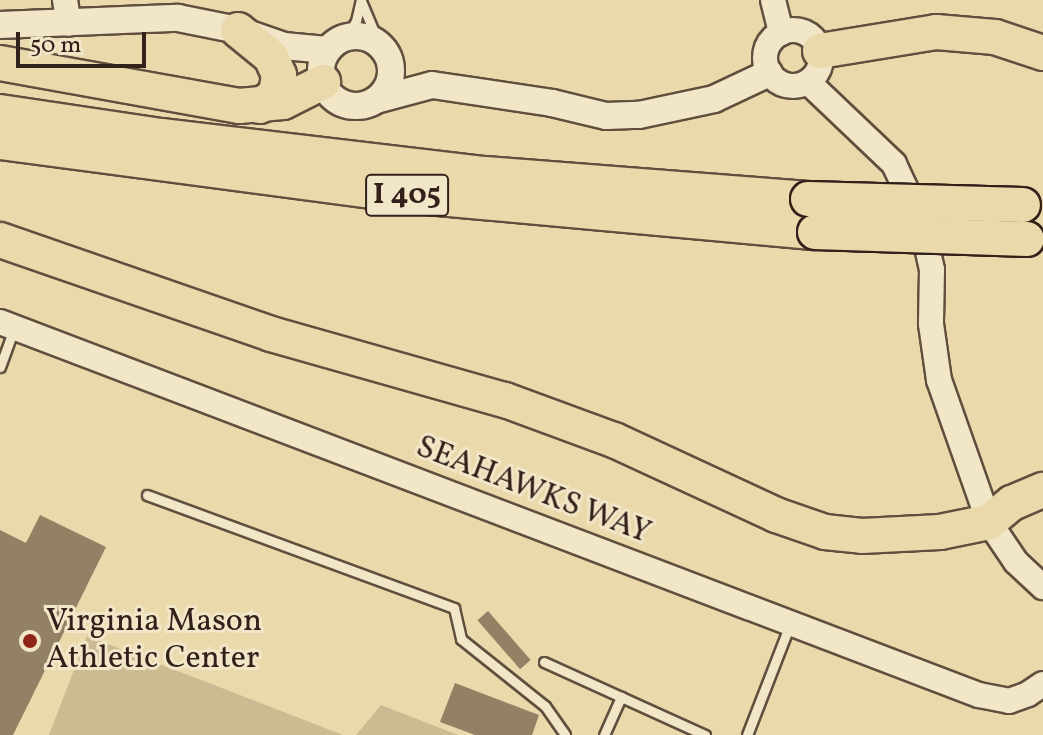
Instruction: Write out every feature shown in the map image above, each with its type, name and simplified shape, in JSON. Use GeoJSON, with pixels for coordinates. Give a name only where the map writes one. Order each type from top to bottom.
{"type":"FeatureCollection","features":[{"type":"Feature","properties":{"kind":"highway"},"geometry":{"type":"LineString","coordinates":[[238,30],[271,57],[279,75],[276,94],[260,106]]}},
{"type":"Feature","properties":{"kind":"highway"},"geometry":{"type":"LineString","coordinates":[[820,51],[936,32],[995,37],[1043,53]]}},
{"type":"Feature","properties":{"kind":"highway"},"geometry":{"type":"LineString","coordinates":[[0,63],[239,106],[260,106],[283,102],[329,61]]}},
{"type":"Feature","properties":{"kind":"highway","name":"I 405"},"geometry":{"type":"LineString","coordinates":[[0,112],[161,136],[1035,239]]}},
{"type":"Feature","properties":{"kind":"highway","name":"I 405"},"geometry":{"type":"LineString","coordinates":[[0,142],[394,194],[812,215],[1033,205]]}},
{"type":"Feature","properties":{"kind":"highway"},"geometry":{"type":"LineString","coordinates":[[0,240],[271,334],[505,400],[614,440],[776,515],[825,532],[862,536],[940,532],[989,522],[1012,503],[1043,490]]}},
{"type":"Feature","properties":{"kind":"main road"},"geometry":{"type":"LineString","coordinates":[[0,25],[67,12],[178,18],[238,30],[329,61]]}},
{"type":"Feature","properties":{"kind":"main road"},"geometry":{"type":"LineString","coordinates":[[329,61],[358,35],[432,85]]}},
{"type":"Feature","properties":{"kind":"main road"},"geometry":{"type":"LineString","coordinates":[[376,100],[389,83],[385,53]]}},
{"type":"Feature","properties":{"kind":"main road"},"geometry":{"type":"LineString","coordinates":[[329,61],[335,99],[345,104],[366,104],[432,85],[552,103],[606,116],[639,115],[714,99],[769,73]]}},
{"type":"Feature","properties":{"kind":"street"},"geometry":{"type":"LineString","coordinates":[[773,0],[781,33]]}},
{"type":"Feature","properties":{"kind":"street"},"geometry":{"type":"LineString","coordinates":[[800,31],[816,42],[820,51],[819,69],[808,82],[782,85],[769,73],[765,64],[768,46],[781,33],[800,31]]}},
{"type":"Feature","properties":{"kind":"street"},"geometry":{"type":"LineString","coordinates":[[808,82],[894,164],[922,224],[932,270],[931,324],[939,380],[989,522],[1016,562],[1043,587]]}},
{"type":"Feature","properties":{"kind":"street","name":"SEAHAWKS WAY"},"geometry":{"type":"LineString","coordinates":[[7,325],[993,699],[1020,698],[1043,684]]}},
{"type":"Feature","properties":{"kind":"lane"},"geometry":{"type":"LineString","coordinates":[[361,1],[385,53]]}},
{"type":"Feature","properties":{"kind":"lane"},"geometry":{"type":"LineString","coordinates":[[329,61],[356,21],[361,1]]}},
{"type":"Feature","properties":{"kind":"lane"},"geometry":{"type":"LineString","coordinates":[[0,367],[7,325]]}},
{"type":"Feature","properties":{"kind":"lane"},"geometry":{"type":"LineString","coordinates":[[147,495],[454,608],[461,639],[545,706],[565,735]]}},
{"type":"Feature","properties":{"kind":"lane"},"geometry":{"type":"LineString","coordinates":[[747,735],[769,669],[790,624]]}},
{"type":"Feature","properties":{"kind":"lane"},"geometry":{"type":"LineString","coordinates":[[544,662],[705,735]]}},
{"type":"Feature","properties":{"kind":"lane"},"geometry":{"type":"LineString","coordinates":[[604,735],[621,697]]}},
{"type":"Feature","properties":{"kind":"shaded area"},"geometry":{"type":"Polygon","coordinates":[[[87,636],[343,735],[49,735],[87,636]]]}},
{"type":"Feature","properties":{"kind":"shaded area"},"geometry":{"type":"Polygon","coordinates":[[[381,705],[458,735],[356,735],[381,705]]]}},
{"type":"Feature","properties":{"kind":"building","name":"Virginia Mason Athletic Center"},"geometry":{"type":"Polygon","coordinates":[[[40,515],[106,547],[13,735],[0,735],[0,530],[26,543],[40,515]]]}},
{"type":"Feature","properties":{"kind":"building"},"geometry":{"type":"Polygon","coordinates":[[[488,611],[531,660],[520,669],[477,620],[488,611]]]}},
{"type":"Feature","properties":{"kind":"building"},"geometry":{"type":"Polygon","coordinates":[[[455,683],[539,715],[532,735],[475,735],[440,722],[455,683]]]}},
{"type":"Feature","properties":{"kind":"place","name":"Virginia Mason Athletic Center"},"geometry":{"type":"Point","coordinates":[30,641]}}]}
